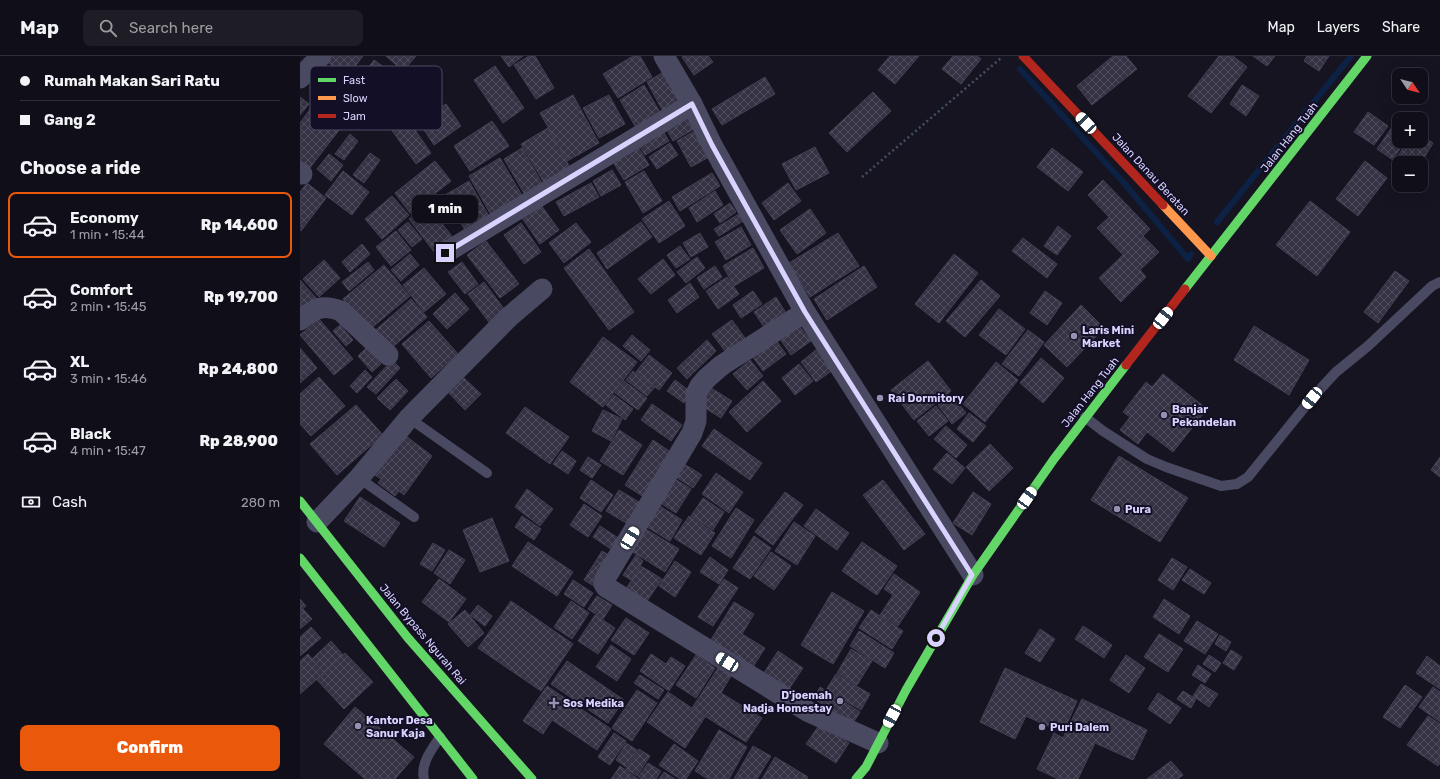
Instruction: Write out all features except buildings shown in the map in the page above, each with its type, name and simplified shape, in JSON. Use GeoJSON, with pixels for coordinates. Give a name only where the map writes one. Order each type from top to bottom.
{"type":"FeatureCollection","features":[{"type":"Feature","properties":{"kind":"main road","name":"Jalan Danau Beratan"},"geometry":{"type":"LineString","coordinates":[[1023,56],[1211,256]]}},
{"type":"Feature","properties":{"kind":"main road","name":"Jalan Hang Tuah"},"geometry":{"type":"LineString","coordinates":[[856,779],[866,767],[972,575],[1085,417],[1367,56]]}},
{"type":"Feature","properties":{"kind":"main road","name":"Jalan Bypass Ngurah Rai"},"geometry":{"type":"LineString","coordinates":[[300,501],[408,638],[532,779]]}},
{"type":"Feature","properties":{"kind":"main road"},"geometry":{"type":"LineString","coordinates":[[300,558],[473,779]]}},
{"type":"Feature","properties":{"kind":"main road","name":"Jalan Hang Tuah"},"geometry":{"type":"LineString","coordinates":[[866,767],[866,779]]}},
{"type":"Feature","properties":{"kind":"street"},"geometry":{"type":"LineString","coordinates":[[311,66],[321,56]]}},
{"type":"Feature","properties":{"kind":"street"},"geometry":{"type":"LineString","coordinates":[[664,56],[692,104],[716,152],[805,312],[972,575]]}},
{"type":"Feature","properties":{"kind":"street"},"geometry":{"type":"LineString","coordinates":[[300,78],[310,68]]}},
{"type":"Feature","properties":{"kind":"street"},"geometry":{"type":"LineString","coordinates":[[445,253],[692,104]]}},
{"type":"Feature","properties":{"kind":"street"},"geometry":{"type":"LineString","coordinates":[[317,522],[359,478],[408,418],[509,317],[542,289]]}},
{"type":"Feature","properties":{"kind":"street"},"geometry":{"type":"LineString","coordinates":[[300,320],[318,308],[334,309],[341,312],[388,355]]}},
{"type":"Feature","properties":{"kind":"street"},"geometry":{"type":"LineString","coordinates":[[805,312],[714,371],[700,386],[696,394],[696,421],[692,433],[606,577],[604,584],[606,587],[809,712],[878,743]]}},
{"type":"Feature","properties":{"kind":"lane"},"geometry":{"type":"LineString","coordinates":[[1085,417],[1103,431],[1147,459],[1221,486],[1237,484],[1248,477],[1312,398],[1336,372],[1368,346],[1432,286],[1440,282]]}},
{"type":"Feature","properties":{"kind":"lane"},"geometry":{"type":"LineString","coordinates":[[408,418],[487,473]]}},
{"type":"Feature","properties":{"kind":"lane"},"geometry":{"type":"LineString","coordinates":[[359,478],[414,517]]}},
{"type":"Feature","properties":{"kind":"lane"},"geometry":{"type":"LineString","coordinates":[[424,779],[423,773],[426,759],[440,736]]}},
{"type":"Feature","properties":{"kind":"path"},"geometry":{"type":"LineString","coordinates":[[862,177],[1003,56]]}},
{"type":"Feature","properties":{"kind":"waterway"},"geometry":{"type":"LineString","coordinates":[[1217,222],[1351,56]]}},
{"type":"Feature","properties":{"kind":"waterway"},"geometry":{"type":"LineString","coordinates":[[1020,69],[1124,183],[1188,259],[1191,254]]}},
{"type":"Feature","properties":{"kind":"traffic: fast"},"geometry":{"type":"LineString","coordinates":[[1185,289],[1367,56]]}},
{"type":"Feature","properties":{"kind":"traffic: fast"},"geometry":{"type":"LineString","coordinates":[[856,779],[866,767],[906,690],[973,575],[1054,459],[1126,365]]}},
{"type":"Feature","properties":{"kind":"traffic: fast"},"geometry":{"type":"LineString","coordinates":[[300,501],[408,638],[532,779]]}},
{"type":"Feature","properties":{"kind":"traffic: fast"},"geometry":{"type":"LineString","coordinates":[[300,558],[473,779]]}},
{"type":"Feature","properties":{"kind":"traffic: slow"},"geometry":{"type":"LineString","coordinates":[[1163,205],[1211,256]]}},
{"type":"Feature","properties":{"kind":"traffic: jam"},"geometry":{"type":"LineString","coordinates":[[1023,56],[1163,205]]}},
{"type":"Feature","properties":{"kind":"traffic: jam"},"geometry":{"type":"LineString","coordinates":[[1126,365],[1185,289]]}},
{"type":"Feature","properties":{"kind":"place","name":"Laris Mini Market"},"geometry":{"type":"Point","coordinates":[1074,336]}},
{"type":"Feature","properties":{"kind":"place","name":"Rai Dormitory"},"geometry":{"type":"Point","coordinates":[880,398]}},
{"type":"Feature","properties":{"kind":"place","name":"Banjar Pekandelan"},"geometry":{"type":"Point","coordinates":[1164,415]}},
{"type":"Feature","properties":{"kind":"place","name":"Pura"},"geometry":{"type":"Point","coordinates":[1117,509]}},
{"type":"Feature","properties":{"kind":"place","name":"D'joemah Nadja Homestay"},"geometry":{"type":"Point","coordinates":[840,701]}},
{"type":"Feature","properties":{"kind":"place","name":"Sos Medika"},"geometry":{"type":"Point","coordinates":[554,703]}},
{"type":"Feature","properties":{"kind":"place","name":"Kantor Desa Sanur Kaja"},"geometry":{"type":"Point","coordinates":[358,726]}},
{"type":"Feature","properties":{"kind":"place","name":"Puri Dalem"},"geometry":{"type":"Point","coordinates":[1042,727]}},
{"type":"Feature","properties":{"kind":"route"},"geometry":{"type":"LineString","coordinates":[[445,253],[692,104],[712,145],[805,312],[972,575],[936,638]]}}]}
